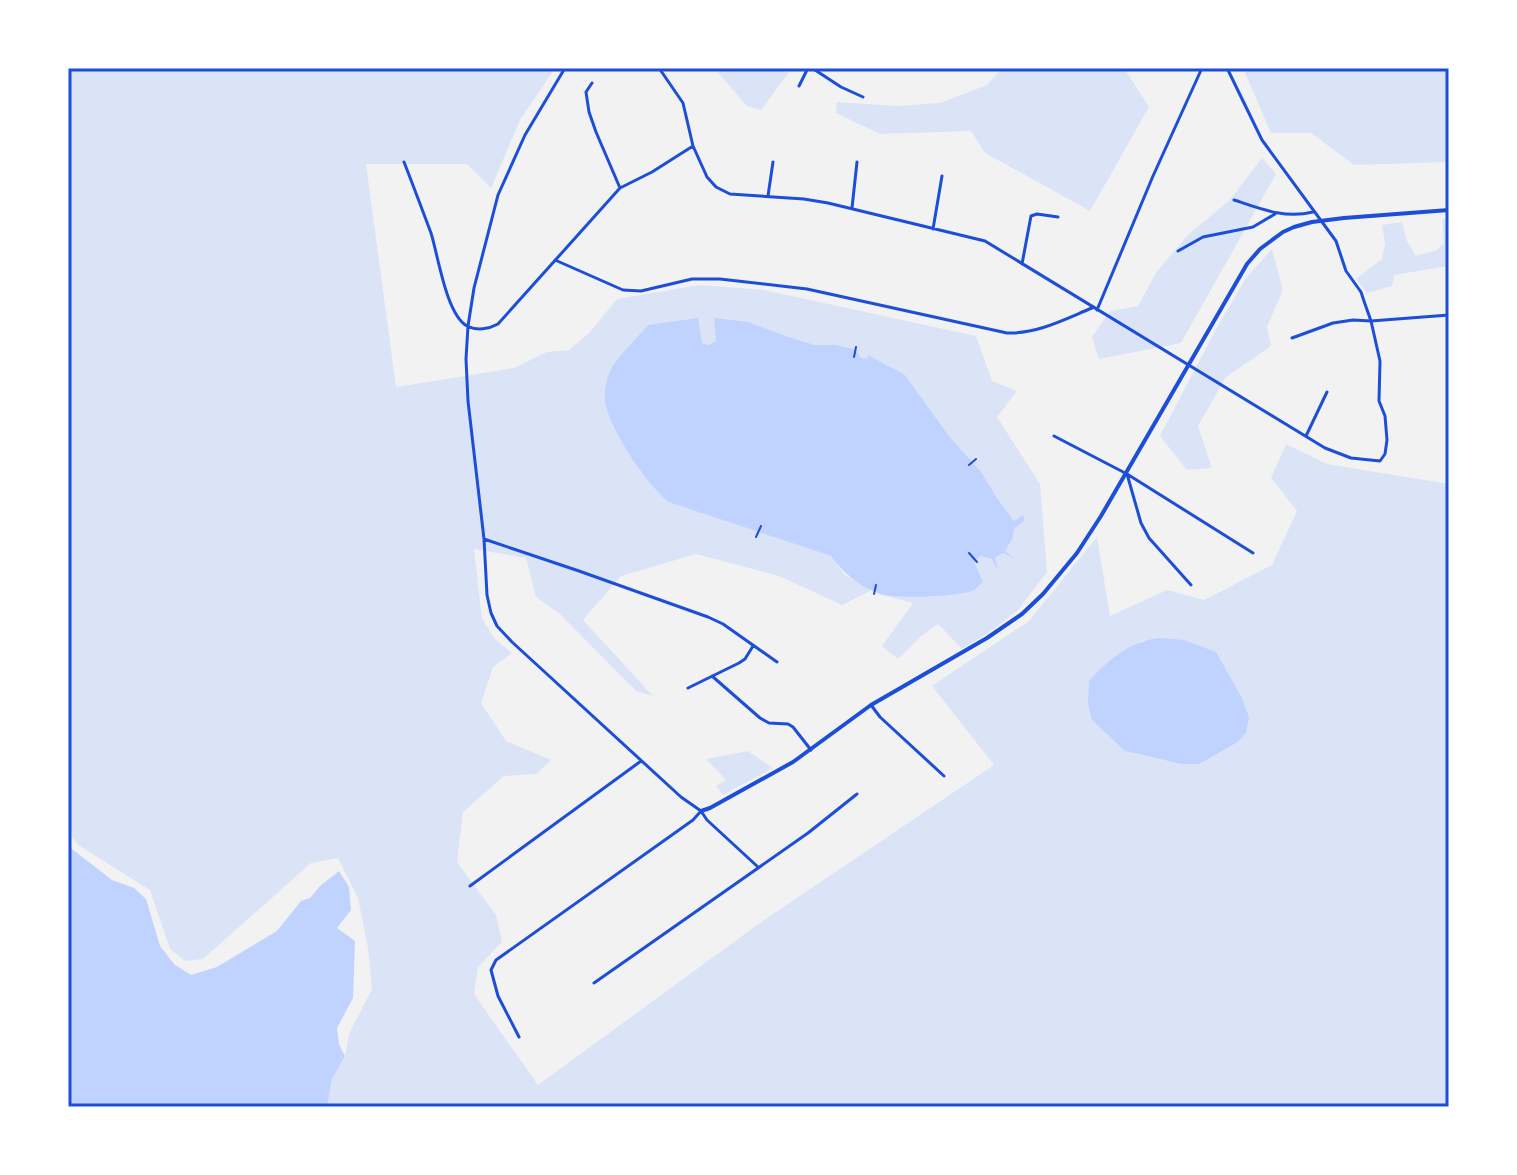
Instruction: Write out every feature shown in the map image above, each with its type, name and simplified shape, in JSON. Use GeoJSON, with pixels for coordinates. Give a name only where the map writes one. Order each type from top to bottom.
{"type":"FeatureCollection","features":[{"type":"Feature","properties":{"kind":"street"},"geometry":{"type":"LineString","coordinates":[[565,68],[525,135],[498,195],[474,288],[468,326],[468,401],[491,613],[497,626],[512,642],[690,805],[701,811],[758,867]]}},
{"type":"Feature","properties":{"kind":"street"},"geometry":{"type":"LineString","coordinates":[[659,68],[683,103],[693,146],[707,177],[716,187],[730,194],[804,199],[852,208],[985,241],[1325,448],[1351,458],[1374,461],[1384,458],[1387,440],[1385,416],[1379,401],[1380,361],[1361,292],[1346,271],[1336,241],[1262,140],[1227,68]]}},
{"type":"Feature","properties":{"kind":"street"},"geometry":{"type":"LineString","coordinates":[[799,86],[810,68],[863,97]]}},
{"type":"Feature","properties":{"kind":"street"},"geometry":{"type":"LineString","coordinates":[[555,260],[623,290],[641,291],[692,279],[720,279],[807,289],[1007,333],[1050,326],[1095,309],[1202,68]]}},
{"type":"Feature","properties":{"kind":"street"},"geometry":{"type":"LineString","coordinates":[[592,83],[586,92],[589,112],[620,188]]}},
{"type":"Feature","properties":{"kind":"street"},"geometry":{"type":"LineString","coordinates":[[404,162],[452,305],[468,326],[489,329],[498,324],[620,188],[693,146]]}},
{"type":"Feature","properties":{"kind":"street"},"geometry":{"type":"LineString","coordinates":[[768,196],[773,162]]}},
{"type":"Feature","properties":{"kind":"street"},"geometry":{"type":"LineString","coordinates":[[852,208],[857,162]]}},
{"type":"Feature","properties":{"kind":"street"},"geometry":{"type":"LineString","coordinates":[[933,229],[942,176]]}},
{"type":"Feature","properties":{"kind":"street"},"geometry":{"type":"LineString","coordinates":[[1234,200],[1275,214],[1313,212]]}},
{"type":"Feature","properties":{"kind":"street"},"geometry":{"type":"LineString","coordinates":[[519,1037],[494,983],[491,970],[496,960],[693,820],[701,811],[811,750],[871,705],[987,638],[1022,614],[1043,594],[1077,553],[1127,474],[1247,264],[1260,249],[1283,232],[1320,221],[1449,210]]}},
{"type":"Feature","properties":{"kind":"street"},"geometry":{"type":"LineString","coordinates":[[1178,251],[1203,237],[1253,227],[1275,214]]}},
{"type":"Feature","properties":{"kind":"street"},"geometry":{"type":"LineString","coordinates":[[1022,264],[1031,216],[1058,217]]}},
{"type":"Feature","properties":{"kind":"street"},"geometry":{"type":"LineString","coordinates":[[1292,338],[1333,323],[1353,320],[1449,315]]}},
{"type":"Feature","properties":{"kind":"street"},"geometry":{"type":"LineString","coordinates":[[1306,436],[1327,392]]}},
{"type":"Feature","properties":{"kind":"street"},"geometry":{"type":"LineString","coordinates":[[1054,436],[1127,474],[1253,553]]}},
{"type":"Feature","properties":{"kind":"street"},"geometry":{"type":"LineString","coordinates":[[1127,474],[1141,523],[1149,538],[1191,585]]}},
{"type":"Feature","properties":{"kind":"street"},"geometry":{"type":"LineString","coordinates":[[484,539],[708,617],[777,662]]}},
{"type":"Feature","properties":{"kind":"street"},"geometry":{"type":"LineString","coordinates":[[688,688],[745,659],[753,646]]}},
{"type":"Feature","properties":{"kind":"street"},"geometry":{"type":"LineString","coordinates":[[712,676],[760,718],[769,723],[793,727],[811,750]]}},
{"type":"Feature","properties":{"kind":"street"},"geometry":{"type":"LineString","coordinates":[[871,705],[944,776]]}},
{"type":"Feature","properties":{"kind":"street"},"geometry":{"type":"LineString","coordinates":[[470,886],[641,761]]}},
{"type":"Feature","properties":{"kind":"street"},"geometry":{"type":"LineString","coordinates":[[594,983],[808,833],[857,794]]}},
{"type":"Feature","properties":{"kind":"path"},"geometry":{"type":"LineString","coordinates":[[854,357],[856,347]]}},
{"type":"Feature","properties":{"kind":"path"},"geometry":{"type":"LineString","coordinates":[[969,465],[976,459]]}},
{"type":"Feature","properties":{"kind":"path"},"geometry":{"type":"LineString","coordinates":[[756,537],[761,526]]}},
{"type":"Feature","properties":{"kind":"path"},"geometry":{"type":"LineString","coordinates":[[969,553],[977,562]]}},
{"type":"Feature","properties":{"kind":"path"},"geometry":{"type":"LineString","coordinates":[[874,594],[876,585]]}},
{"type":"Feature","properties":{"kind":"shaded area"},"geometry":{"type":"Polygon","coordinates":[[[68,68],[555,68],[520,120],[491,188],[467,164],[366,164],[396,387],[514,368],[547,352],[569,350],[590,332],[617,299],[700,285],[764,290],[976,336],[992,381],[1017,391],[997,417],[1040,484],[1047,572],[1018,610],[962,649],[938,624],[898,659],[882,646],[913,603],[882,595],[921,597],[980,556],[992,559],[996,566],[995,559],[1003,553],[1010,555],[1005,551],[1013,538],[1014,529],[1025,520],[1023,516],[1014,521],[982,473],[949,436],[905,375],[836,345],[815,345],[786,336],[716,341],[709,345],[702,343],[606,408],[641,470],[668,502],[831,556],[845,575],[872,590],[842,605],[779,576],[696,554],[621,576],[583,620],[653,696],[636,691],[560,614],[536,597],[526,558],[474,549],[482,618],[494,638],[512,653],[493,667],[481,703],[506,741],[551,760],[536,774],[504,776],[463,812],[457,862],[496,915],[502,942],[478,967],[474,994],[538,1085],[757,925],[994,765],[932,686],[1029,621],[1097,537],[1110,616],[1167,590],[1204,600],[1272,565],[1297,511],[1271,478],[1286,444],[1327,464],[1449,484],[1449,1107],[327,1107],[332,1079],[345,1056],[349,1034],[372,989],[358,898],[338,858],[311,863],[203,959],[185,961],[170,949],[150,890],[78,845],[68,831],[68,68]],[[1144,640],[1115,658],[1089,681],[1125,751],[1181,764],[1198,764],[1238,742],[1246,733],[1144,640]]]}},
{"type":"Feature","properties":{"kind":"shaded area"},"geometry":{"type":"Polygon","coordinates":[[[714,68],[792,68],[761,110],[747,106],[714,68]]]}},
{"type":"Feature","properties":{"kind":"shaded area"},"geometry":{"type":"Polygon","coordinates":[[[1002,68],[1124,68],[1149,107],[1090,211],[985,153],[971,131],[880,134],[836,113],[837,102],[898,106],[940,103],[987,85],[1002,68]]]}},
{"type":"Feature","properties":{"kind":"shaded area"},"geometry":{"type":"Polygon","coordinates":[[[1243,68],[1449,68],[1449,162],[1354,165],[1311,133],[1271,133],[1243,68]]]}},
{"type":"Feature","properties":{"kind":"shaded area"},"geometry":{"type":"Polygon","coordinates":[[[1262,158],[1276,174],[1181,343],[1099,359],[1092,337],[1110,311],[1138,306],[1157,271],[1189,234],[1229,201],[1262,158]]]}},
{"type":"Feature","properties":{"kind":"shaded area"},"geometry":{"type":"Polygon","coordinates":[[[1442,219],[1449,220],[1449,266],[1394,275],[1392,286],[1367,293],[1356,279],[1382,259],[1385,244],[1382,225],[1402,222],[1407,241],[1416,256],[1437,250],[1444,243],[1442,219]]]}},
{"type":"Feature","properties":{"kind":"shaded area"},"geometry":{"type":"Polygon","coordinates":[[[1272,249],[1283,290],[1267,327],[1271,346],[1226,377],[1198,426],[1212,468],[1187,470],[1160,436],[1246,278],[1272,249]]]}},
{"type":"Feature","properties":{"kind":"shaded area"},"geometry":{"type":"Polygon","coordinates":[[[748,751],[773,768],[723,795],[716,786],[726,780],[706,759],[748,751]]]}},
{"type":"Feature","properties":{"kind":"water"},"geometry":{"type":"Polygon","coordinates":[[[698,318],[702,343],[709,345],[716,341],[714,318],[748,322],[815,345],[836,345],[856,350],[861,358],[867,359],[868,355],[905,375],[949,436],[982,473],[1014,521],[1023,515],[1025,520],[1014,529],[1013,538],[1005,551],[1014,558],[1003,553],[995,558],[998,571],[992,559],[980,556],[974,562],[983,582],[974,590],[927,596],[887,596],[859,583],[831,556],[668,502],[641,472],[625,447],[606,406],[606,387],[616,362],[648,325],[698,318]]]}},
{"type":"Feature","properties":{"kind":"water"},"geometry":{"type":"Polygon","coordinates":[[[1160,638],[1184,640],[1216,652],[1249,717],[1246,733],[1238,742],[1199,764],[1181,764],[1125,751],[1092,720],[1088,704],[1089,681],[1121,652],[1160,638]]]}},
{"type":"Feature","properties":{"kind":"water"},"geometry":{"type":"Polygon","coordinates":[[[68,846],[112,880],[134,888],[146,899],[160,946],[175,965],[191,975],[217,967],[277,931],[301,901],[310,898],[339,871],[349,887],[351,910],[337,928],[355,941],[353,998],[337,1028],[339,1044],[345,1056],[332,1079],[327,1107],[68,1107],[68,846]]]}}]}
